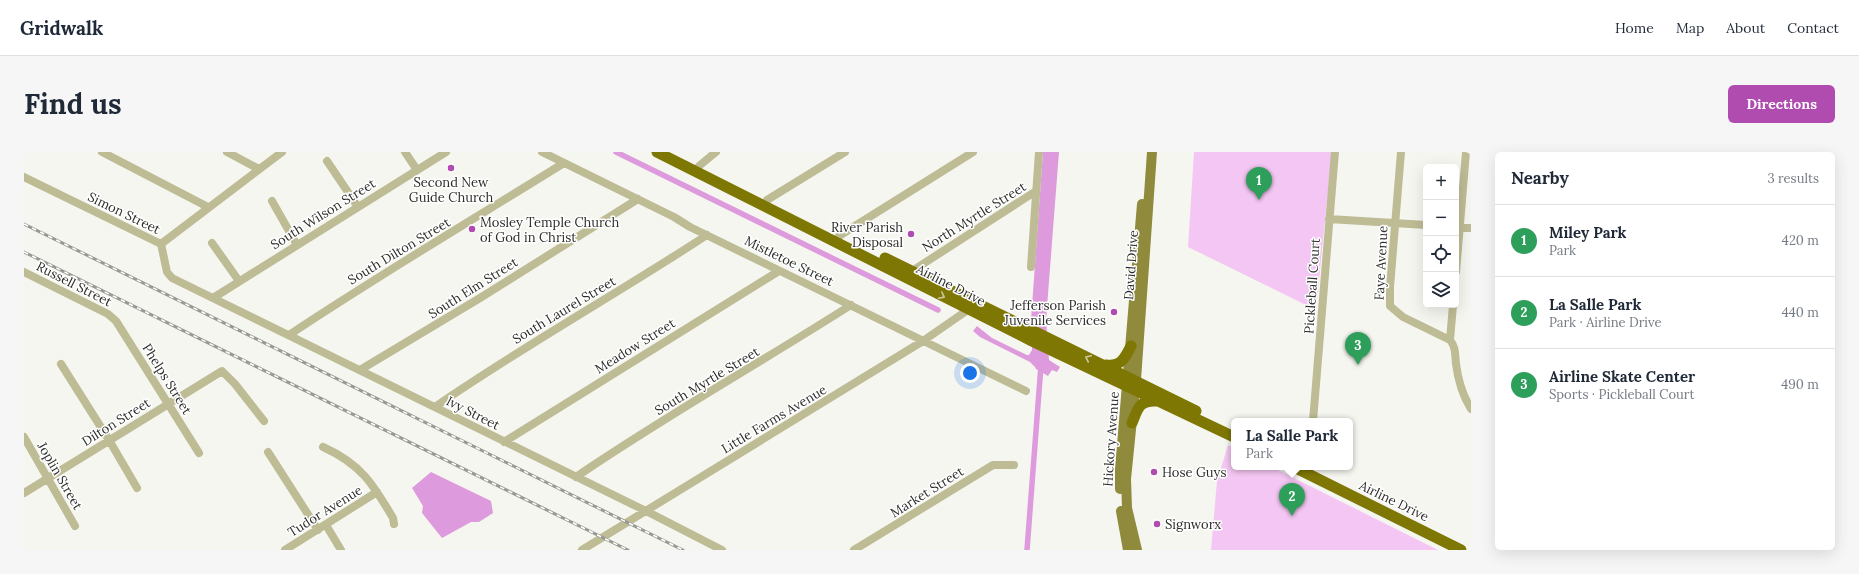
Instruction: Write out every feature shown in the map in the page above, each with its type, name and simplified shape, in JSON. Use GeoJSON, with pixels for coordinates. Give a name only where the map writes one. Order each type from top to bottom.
{"type":"FeatureCollection","features":[{"type":"Feature","properties":{"kind":"highway","name":"Airline Drive"},"geometry":{"type":"LineString","coordinates":[[657,152],[766,202]]}},
{"type":"Feature","properties":{"kind":"highway","name":"Airline Drive"},"geometry":{"type":"LineString","coordinates":[[672,152],[766,202],[1032,336],[1231,429]]}},
{"type":"Feature","properties":{"kind":"highway","name":"Airline Drive"},"geometry":{"type":"LineString","coordinates":[[1045,342],[1104,365],[1159,402],[1231,437]]}},
{"type":"Feature","properties":{"kind":"highway"},"geometry":{"type":"LineString","coordinates":[[1104,365],[1112,366],[1119,364],[1125,358],[1131,346]]}},
{"type":"Feature","properties":{"kind":"highway"},"geometry":{"type":"LineString","coordinates":[[1132,423],[1138,408],[1143,403],[1148,401],[1159,402]]}},
{"type":"Feature","properties":{"kind":"highway","name":"Airline Drive"},"geometry":{"type":"LineString","coordinates":[[1310,470],[1471,548]]}},
{"type":"Feature","properties":{"kind":"highway","name":"Airline Drive"},"geometry":{"type":"LineString","coordinates":[[1310,470],[1461,550]]}},
{"type":"Feature","properties":{"kind":"main road","name":"David Drive"},"geometry":{"type":"LineString","coordinates":[[1132,383],[1131,346],[1146,152]]}},
{"type":"Feature","properties":{"kind":"main road","name":"David Drive"},"geometry":{"type":"LineString","coordinates":[[1132,383],[1152,152]]}},
{"type":"Feature","properties":{"kind":"main road","name":"Hickory Avenue"},"geometry":{"type":"LineString","coordinates":[[1132,383],[1132,423],[1126,479],[1127,508],[1137,550]]}},
{"type":"Feature","properties":{"kind":"main road","name":"Hickory Avenue"},"geometry":{"type":"LineString","coordinates":[[1128,550],[1120,498],[1120,471],[1132,383]]}},
{"type":"Feature","properties":{"kind":"street"},"geometry":{"type":"LineString","coordinates":[[102,152],[208,207]]}},
{"type":"Feature","properties":{"kind":"street"},"geometry":{"type":"LineString","coordinates":[[227,152],[259,169]]}},
{"type":"Feature","properties":{"kind":"street"},"geometry":{"type":"LineString","coordinates":[[161,244],[282,152]]}},
{"type":"Feature","properties":{"kind":"street"},"geometry":{"type":"LineString","coordinates":[[405,152],[417,170]]}},
{"type":"Feature","properties":{"kind":"street","name":"South Wilson Street"},"geometry":{"type":"LineString","coordinates":[[213,298],[446,152]]}},
{"type":"Feature","properties":{"kind":"street","name":"Mistletoe Street"},"geometry":{"type":"LineString","coordinates":[[542,152],[779,271],[1026,391]]}},
{"type":"Feature","properties":{"kind":"street"},"geometry":{"type":"LineString","coordinates":[[699,166],[716,152]]}},
{"type":"Feature","properties":{"kind":"street"},"geometry":{"type":"LineString","coordinates":[[766,202],[845,152]]}},
{"type":"Feature","properties":{"kind":"street"},"geometry":{"type":"LineString","coordinates":[[838,238],[973,152]]}},
{"type":"Feature","properties":{"kind":"street"},"geometry":{"type":"LineString","coordinates":[[1031,267],[1039,152]]}},
{"type":"Feature","properties":{"kind":"street","name":"Pickleball Court"},"geometry":{"type":"LineString","coordinates":[[1313,418],[1335,152]]}},
{"type":"Feature","properties":{"kind":"street","name":"Faye Avenue"},"geometry":{"type":"LineString","coordinates":[[1401,152],[1390,287],[1390,306],[1403,317],[1450,340]]}},
{"type":"Feature","properties":{"kind":"street"},"geometry":{"type":"LineString","coordinates":[[1459,218],[1466,152]]}},
{"type":"Feature","properties":{"kind":"street"},"geometry":{"type":"LineString","coordinates":[[327,161],[358,207]]}},
{"type":"Feature","properties":{"kind":"street","name":"South Dilton Street"},"geometry":{"type":"LineString","coordinates":[[289,335],[359,288],[437,242],[564,163]]}},
{"type":"Feature","properties":{"kind":"street","name":"Simon Street"},"geometry":{"type":"LineString","coordinates":[[24,177],[161,244],[167,272],[172,278],[213,298]]}},
{"type":"Feature","properties":{"kind":"street","name":"North Myrtle Street"},"geometry":{"type":"LineString","coordinates":[[908,274],[1036,191]]}},
{"type":"Feature","properties":{"kind":"street","name":"South Elm Street"},"geometry":{"type":"LineString","coordinates":[[360,370],[480,298],[638,199]]}},
{"type":"Feature","properties":{"kind":"street"},"geometry":{"type":"LineString","coordinates":[[272,201],[297,245]]}},
{"type":"Feature","properties":{"kind":"street"},"geometry":{"type":"LineString","coordinates":[[1329,219],[1423,225]]}},
{"type":"Feature","properties":{"kind":"street"},"geometry":{"type":"LineString","coordinates":[[1459,227],[1471,228]]}},
{"type":"Feature","properties":{"kind":"street","name":"South Laurel Street"},"geometry":{"type":"LineString","coordinates":[[434,407],[477,378],[639,279],[707,235]]}},
{"type":"Feature","properties":{"kind":"street"},"geometry":{"type":"LineString","coordinates":[[212,243],[238,281]]}},
{"type":"Feature","properties":{"kind":"street","name":"Meadow Street"},"geometry":{"type":"LineString","coordinates":[[504,442],[779,271]]}},
{"type":"Feature","properties":{"kind":"street","name":"Russell Street"},"geometry":{"type":"LineString","coordinates":[[24,272],[108,314],[113,319]]}},
{"type":"Feature","properties":{"kind":"street","name":"Ivy Street"},"geometry":{"type":"LineString","coordinates":[[213,298],[646,511],[722,550]]}},
{"type":"Feature","properties":{"kind":"street","name":"South Myrtle Street"},"geometry":{"type":"LineString","coordinates":[[576,477],[607,455],[782,349],[851,305]]}},
{"type":"Feature","properties":{"kind":"street","name":"Little Farms Avenue"},"geometry":{"type":"LineString","coordinates":[[588,549],[646,511],[923,341],[972,306]]}},
{"type":"Feature","properties":{"kind":"street"},"geometry":{"type":"LineString","coordinates":[[1453,308],[1450,340],[1454,344],[1462,389],[1469,406]]}},
{"type":"Feature","properties":{"kind":"street","name":"Phelps Street"},"geometry":{"type":"LineString","coordinates":[[113,319],[199,453]]}},
{"type":"Feature","properties":{"kind":"street"},"geometry":{"type":"LineString","coordinates":[[61,364],[109,440],[137,488]]}},
{"type":"Feature","properties":{"kind":"street","name":"Dilton Street"},"geometry":{"type":"LineString","coordinates":[[24,493],[222,371],[236,384],[264,421]]}},
{"type":"Feature","properties":{"kind":"street","name":"Joplin Street"},"geometry":{"type":"LineString","coordinates":[[24,437],[46,479],[75,526]]}},
{"type":"Feature","properties":{"kind":"street"},"geometry":{"type":"LineString","coordinates":[[323,447],[351,463],[363,473],[393,518],[394,524]]}},
{"type":"Feature","properties":{"kind":"street"},"geometry":{"type":"LineString","coordinates":[[268,452],[318,530]]}},
{"type":"Feature","properties":{"kind":"street","name":"Market Street"},"geometry":{"type":"LineString","coordinates":[[854,550],[993,466],[1014,465]]}},
{"type":"Feature","properties":{"kind":"street","name":"Tudor Avenue"},"geometry":{"type":"LineString","coordinates":[[285,550],[377,492]]}},
{"type":"Feature","properties":{"kind":"street"},"geometry":{"type":"LineString","coordinates":[[326,525],[341,550]]}},
{"type":"Feature","properties":{"kind":"shaded area"},"geometry":{"type":"Polygon","coordinates":[[[1043,152],[1059,152],[1046,320],[1049,360],[1060,367],[1057,372],[1052,370],[1048,376],[1036,369],[1030,362],[980,337],[973,331],[977,326],[992,338],[1027,355],[1029,355],[1032,350],[1031,320],[1043,152]]]}},
{"type":"Feature","properties":{"kind":"shaded area"},"geometry":{"type":"Polygon","coordinates":[[[1194,152],[1332,152],[1316,310],[1188,247],[1194,152]]]}},
{"type":"Feature","properties":{"kind":"shaded area"},"geometry":{"type":"Polygon","coordinates":[[[1228,445],[1231,446],[1231,470],[1278,470],[1438,550],[1211,550],[1217,481],[1228,445]]]}},
{"type":"Feature","properties":{"kind":"shaded area"},"geometry":{"type":"Polygon","coordinates":[[[431,472],[491,501],[493,513],[479,522],[471,522],[442,538],[422,513],[423,506],[412,488],[431,472]]]}},
{"type":"Feature","properties":{"kind":"waterway"},"geometry":{"type":"LineString","coordinates":[[616,152],[938,310]]}},
{"type":"Feature","properties":{"kind":"waterway"},"geometry":{"type":"LineString","coordinates":[[1027,550],[1041,365]]}},
{"type":"Feature","properties":{"kind":"railway"},"geometry":{"type":"LineString","coordinates":[[24,224],[683,550]]}},
{"type":"Feature","properties":{"kind":"railway"},"geometry":{"type":"LineString","coordinates":[[24,252],[628,550]]}},
{"type":"Feature","properties":{"kind":"place","name":"Second New Guide Church"},"geometry":{"type":"Point","coordinates":[451,168]}},
{"type":"Feature","properties":{"kind":"place","name":"Miley Park"},"geometry":{"type":"Point","coordinates":[1259,200]}},
{"type":"Feature","properties":{"kind":"place","name":"Mosley Temple Church of God in Christ"},"geometry":{"type":"Point","coordinates":[472,229]}},
{"type":"Feature","properties":{"kind":"place","name":"River Parish Disposal"},"geometry":{"type":"Point","coordinates":[911,234]}},
{"type":"Feature","properties":{"kind":"place","name":"Jefferson Parish Juvenile Services"},"geometry":{"type":"Point","coordinates":[1114,312]}},
{"type":"Feature","properties":{"kind":"place","name":"Airline Skate Center"},"geometry":{"type":"Point","coordinates":[1358,365]}},
{"type":"Feature","properties":{"kind":"place","name":"Hose Guys"},"geometry":{"type":"Point","coordinates":[1154,472]}},
{"type":"Feature","properties":{"kind":"place","name":"La Salle Park"},"geometry":{"type":"Point","coordinates":[1292,516]}},
{"type":"Feature","properties":{"kind":"place","name":"Signworx"},"geometry":{"type":"Point","coordinates":[1157,524]}}]}
